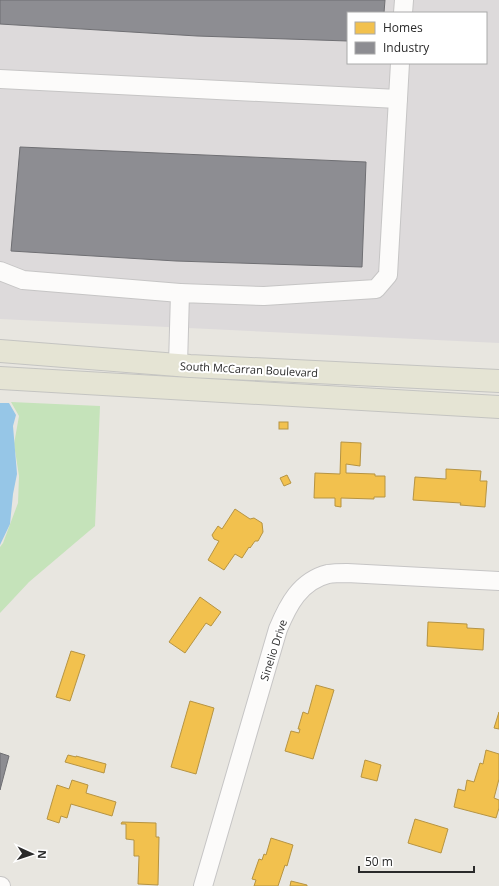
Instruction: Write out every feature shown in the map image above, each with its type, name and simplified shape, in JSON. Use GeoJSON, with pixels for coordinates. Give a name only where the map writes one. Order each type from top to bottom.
{"type":"FeatureCollection","features":[{"type":"Feature","properties":{"kind":"main road","name":"South McCarran Boulevard"},"geometry":{"type":"LineString","coordinates":[[0,351],[178,365],[499,381]]}},
{"type":"Feature","properties":{"kind":"main road"},"geometry":{"type":"LineString","coordinates":[[1,378],[499,408]]}},
{"type":"Feature","properties":{"kind":"street"},"geometry":{"type":"LineString","coordinates":[[403,12],[404,0]]}},
{"type":"Feature","properties":{"kind":"street"},"geometry":{"type":"LineString","coordinates":[[0,271],[23,280],[180,293],[264,296],[376,289],[388,275],[400,64]]}},
{"type":"Feature","properties":{"kind":"street"},"geometry":{"type":"LineString","coordinates":[[0,79],[398,99]]}},
{"type":"Feature","properties":{"kind":"street"},"geometry":{"type":"LineString","coordinates":[[178,365],[180,293]]}},
{"type":"Feature","properties":{"kind":"street","name":"Sinelio Drive"},"geometry":{"type":"LineString","coordinates":[[203,886],[278,629],[286,608],[295,595],[308,582],[328,574],[346,573],[499,581]]}},
{"type":"Feature","properties":{"kind":"shaded area"},"geometry":{"type":"Polygon","coordinates":[[[0,0],[499,0],[499,343],[0,319],[0,0]]]}},
{"type":"Feature","properties":{"kind":"green space"},"geometry":{"type":"Polygon","coordinates":[[[11,402],[100,406],[95,526],[29,582],[0,613],[0,547],[3,543],[18,503],[19,476],[14,444],[19,416],[11,402]]]}},
{"type":"Feature","properties":{"kind":"water"},"geometry":{"type":"Polygon","coordinates":[[[0,403],[9,403],[16,415],[13,426],[17,474],[10,524],[0,545],[0,403]]]}},
{"type":"Feature","properties":{"kind":"building: Homes"},"geometry":{"type":"Polygon","coordinates":[[[279,422],[288,422],[288,429],[279,429],[279,422]]]}},
{"type":"Feature","properties":{"kind":"building: Homes"},"geometry":{"type":"Polygon","coordinates":[[[341,442],[361,443],[360,466],[346,464],[346,473],[375,474],[375,476],[385,476],[385,497],[374,497],[374,499],[341,498],[341,507],[335,506],[335,498],[314,498],[315,473],[340,474],[341,442]]]}},
{"type":"Feature","properties":{"kind":"building: Homes"},"geometry":{"type":"Polygon","coordinates":[[[446,469],[481,471],[480,481],[487,481],[485,507],[460,505],[461,503],[413,500],[415,477],[446,479],[446,469]]]}},
{"type":"Feature","properties":{"kind":"building: Homes"},"geometry":{"type":"Polygon","coordinates":[[[287,475],[291,483],[284,486],[280,478],[287,475]]]}},
{"type":"Feature","properties":{"kind":"building: Homes"},"geometry":{"type":"Polygon","coordinates":[[[235,509],[250,519],[254,518],[262,523],[263,532],[258,541],[255,541],[250,548],[249,547],[242,558],[235,554],[224,570],[208,560],[219,541],[214,539],[212,535],[218,526],[222,529],[235,509]]]}},
{"type":"Feature","properties":{"kind":"building: Homes"},"geometry":{"type":"Polygon","coordinates":[[[200,597],[221,612],[211,626],[206,623],[185,653],[169,642],[200,597]]]}},
{"type":"Feature","properties":{"kind":"building: Homes"},"geometry":{"type":"Polygon","coordinates":[[[428,622],[467,624],[467,628],[484,629],[483,650],[427,646],[428,622]]]}},
{"type":"Feature","properties":{"kind":"building: Homes"},"geometry":{"type":"Polygon","coordinates":[[[71,651],[85,655],[70,701],[56,697],[71,651]]]}},
{"type":"Feature","properties":{"kind":"building: Homes"},"geometry":{"type":"Polygon","coordinates":[[[316,685],[334,690],[313,759],[285,751],[291,731],[299,733],[300,729],[298,729],[303,712],[308,714],[316,685]]]}},
{"type":"Feature","properties":{"kind":"building: Homes"},"geometry":{"type":"Polygon","coordinates":[[[190,701],[214,708],[196,774],[171,767],[190,701]]]}},
{"type":"Feature","properties":{"kind":"building: Homes"},"geometry":{"type":"Polygon","coordinates":[[[499,712],[499,729],[494,728],[499,712]]]}},
{"type":"Feature","properties":{"kind":"building: Homes"},"geometry":{"type":"Polygon","coordinates":[[[486,750],[499,754],[499,779],[494,798],[499,800],[499,808],[496,818],[454,807],[458,789],[465,791],[467,780],[474,782],[480,763],[483,764],[486,750]]]}},
{"type":"Feature","properties":{"kind":"building: Homes"},"geometry":{"type":"Polygon","coordinates":[[[68,755],[106,764],[104,773],[65,762],[68,755]]]}},
{"type":"Feature","properties":{"kind":"building: Homes"},"geometry":{"type":"Polygon","coordinates":[[[365,760],[381,765],[377,781],[361,777],[365,760]]]}},
{"type":"Feature","properties":{"kind":"building: Homes"},"geometry":{"type":"Polygon","coordinates":[[[72,780],[88,785],[86,793],[116,802],[112,816],[71,804],[67,818],[61,816],[59,823],[47,819],[57,785],[69,789],[72,780]]]}},
{"type":"Feature","properties":{"kind":"building: Homes"},"geometry":{"type":"Polygon","coordinates":[[[415,819],[448,829],[441,853],[408,843],[415,819]]]}},
{"type":"Feature","properties":{"kind":"building: Homes"},"geometry":{"type":"Polygon","coordinates":[[[122,822],[156,823],[156,837],[159,837],[158,885],[138,884],[139,856],[134,856],[134,840],[126,839],[126,824],[121,824],[122,822]]]}},
{"type":"Feature","properties":{"kind":"building: Homes"},"geometry":{"type":"Polygon","coordinates":[[[271,838],[293,845],[287,866],[285,865],[278,886],[254,886],[256,880],[252,879],[259,859],[262,860],[264,854],[266,855],[271,838]]]}},
{"type":"Feature","properties":{"kind":"building: Homes"},"geometry":{"type":"Polygon","coordinates":[[[291,881],[307,885],[307,886],[290,886],[291,881]]]}},
{"type":"Feature","properties":{"kind":"building: Industry"},"geometry":{"type":"Polygon","coordinates":[[[0,0],[385,0],[384,12],[347,12],[347,41],[197,36],[0,24],[0,0]]]}},
{"type":"Feature","properties":{"kind":"building: Industry"},"geometry":{"type":"Polygon","coordinates":[[[20,147],[366,162],[362,267],[176,261],[11,251],[20,147]]]}},
{"type":"Feature","properties":{"kind":"building: Industry"},"geometry":{"type":"Polygon","coordinates":[[[0,753],[9,756],[0,790],[0,753]]]}}]}
